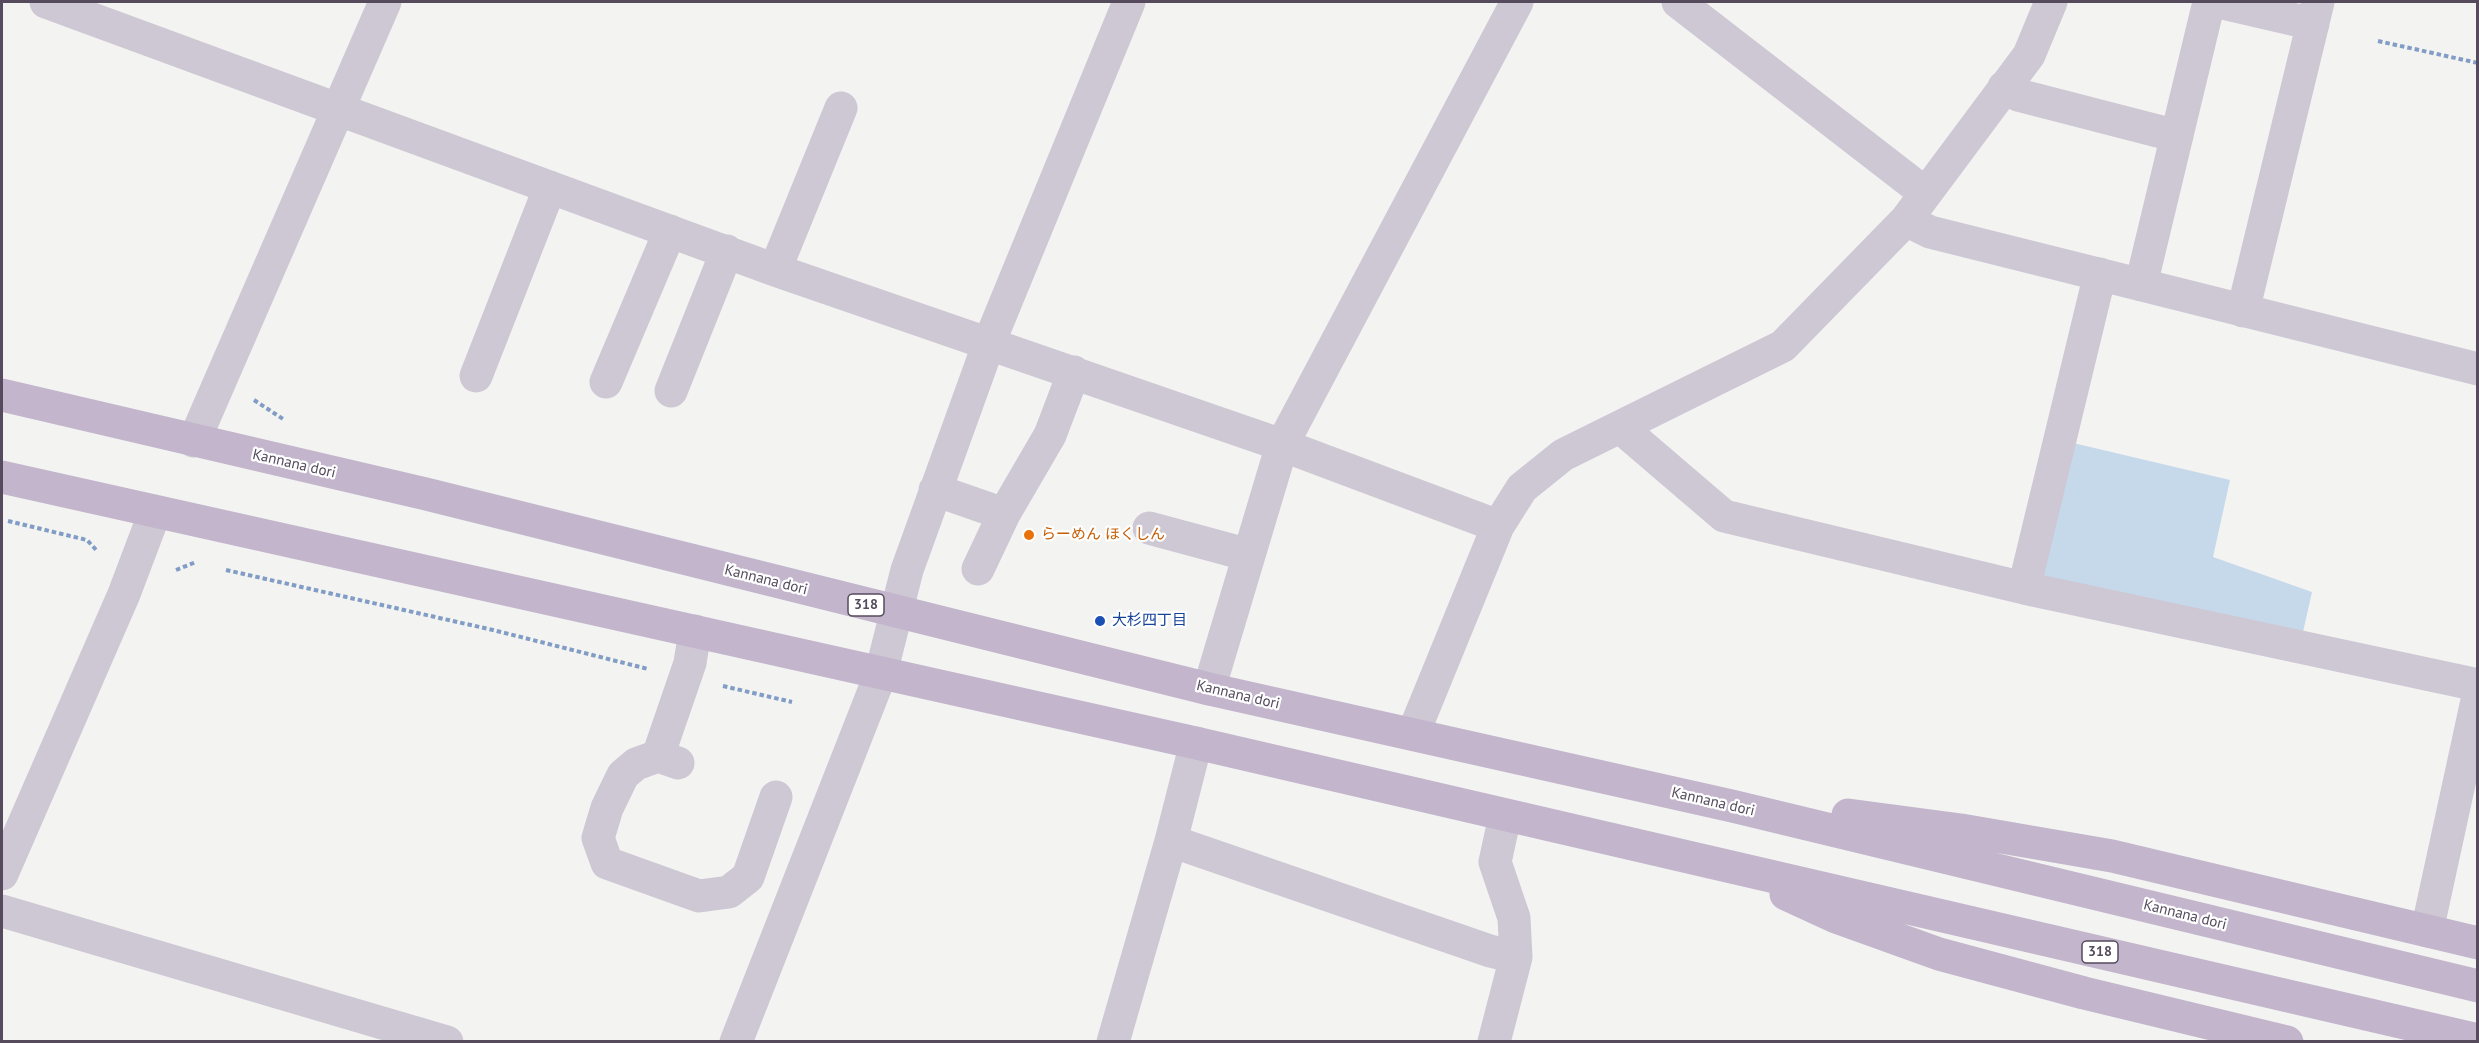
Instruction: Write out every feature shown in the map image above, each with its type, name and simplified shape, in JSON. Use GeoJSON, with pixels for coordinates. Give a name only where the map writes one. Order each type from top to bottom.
{"type":"FeatureCollection","features":[{"type":"Feature","properties":{"kind":"main road","name":"Kannana dori"},"geometry":{"type":"LineString","coordinates":[[2,395],[426,494],[897,613],[1209,688],[1732,806],[2478,986]]}},
{"type":"Feature","properties":{"kind":"main road","name":"318"},"geometry":{"type":"LineString","coordinates":[[2,477],[1196,743],[2478,1040]]}},
{"type":"Feature","properties":{"kind":"main road"},"geometry":{"type":"LineString","coordinates":[[1732,806],[1858,816],[1961,830],[2101,854],[2478,943]]}},
{"type":"Feature","properties":{"kind":"main road"},"geometry":{"type":"LineString","coordinates":[[1723,865],[1836,917],[1940,954],[2084,993],[2287,1041]]}},
{"type":"Feature","properties":{"kind":"street"},"geometry":{"type":"LineString","coordinates":[[46,2],[775,270],[1282,445],[1498,526]]}},
{"type":"Feature","properties":{"kind":"street"},"geometry":{"type":"LineString","coordinates":[[194,441],[385,2]]}},
{"type":"Feature","properties":{"kind":"street"},"geometry":{"type":"LineString","coordinates":[[736,1041],[881,673],[907,570],[989,343],[1129,2]]}},
{"type":"Feature","properties":{"kind":"street"},"geometry":{"type":"LineString","coordinates":[[1209,688],[1282,445],[1517,2]]}},
{"type":"Feature","properties":{"kind":"street"},"geometry":{"type":"LineString","coordinates":[[1678,2],[1925,194]]}},
{"type":"Feature","properties":{"kind":"street"},"geometry":{"type":"LineString","coordinates":[[1413,734],[1498,526],[1522,488],[1563,455],[1783,346],[1906,220],[2029,56],[2051,2]]}},
{"type":"Feature","properties":{"kind":"street"},"geometry":{"type":"LineString","coordinates":[[2141,285],[2208,2]]}},
{"type":"Feature","properties":{"kind":"street"},"geometry":{"type":"LineString","coordinates":[[2218,2],[2315,13],[2243,311]]}},
{"type":"Feature","properties":{"kind":"street"},"geometry":{"type":"LineString","coordinates":[[2004,87],[2018,96],[2177,136]]}},
{"type":"Feature","properties":{"kind":"street"},"geometry":{"type":"LineString","coordinates":[[775,270],[841,108]]}},
{"type":"Feature","properties":{"kind":"street"},"geometry":{"type":"LineString","coordinates":[[477,376],[550,187]]}},
{"type":"Feature","properties":{"kind":"street"},"geometry":{"type":"LineString","coordinates":[[1906,220],[1930,232],[2478,369]]}},
{"type":"Feature","properties":{"kind":"street"},"geometry":{"type":"LineString","coordinates":[[606,382],[670,231]]}},
{"type":"Feature","properties":{"kind":"street"},"geometry":{"type":"LineString","coordinates":[[671,391],[727,251]]}},
{"type":"Feature","properties":{"kind":"street"},"geometry":{"type":"LineString","coordinates":[[2024,588],[2100,274]]}},
{"type":"Feature","properties":{"kind":"street"},"geometry":{"type":"LineString","coordinates":[[978,569],[1004,514],[1050,435],[1074,372]]}},
{"type":"Feature","properties":{"kind":"street"},"geometry":{"type":"LineString","coordinates":[[1620,427],[1724,516],[2024,588],[2478,685]]}},
{"type":"Feature","properties":{"kind":"street"},"geometry":{"type":"LineString","coordinates":[[935,490],[1004,514]]}},
{"type":"Feature","properties":{"kind":"street"},"geometry":{"type":"LineString","coordinates":[[2,874],[124,594],[155,512]]}},
{"type":"Feature","properties":{"kind":"street"},"geometry":{"type":"LineString","coordinates":[[1149,528],[1249,555]]}},
{"type":"Feature","properties":{"kind":"street"},"geometry":{"type":"LineString","coordinates":[[694,631],[690,663],[668,759],[636,764],[623,776],[608,808],[598,838],[607,863],[699,896],[729,892],[748,877],[780,798],[826,813]]}},
{"type":"Feature","properties":{"kind":"street"},"geometry":{"type":"LineString","coordinates":[[2427,931],[2478,696]]}},
{"type":"Feature","properties":{"kind":"street"},"geometry":{"type":"LineString","coordinates":[[1113,1041],[1172,841],[1196,743]]}},
{"type":"Feature","properties":{"kind":"street"},"geometry":{"type":"LineString","coordinates":[[1494,1041],[1516,957],[1514,918],[1495,862],[1505,816]]}},
{"type":"Feature","properties":{"kind":"street"},"geometry":{"type":"LineString","coordinates":[[1172,841],[1490,951],[1516,957]]}},
{"type":"Feature","properties":{"kind":"street"},"geometry":{"type":"LineString","coordinates":[[2,911],[447,1041]]}},
{"type":"Feature","properties":{"kind":"path"},"geometry":{"type":"LineString","coordinates":[[2378,41],[2478,63]]}},
{"type":"Feature","properties":{"kind":"path"},"geometry":{"type":"LineString","coordinates":[[246,394],[290,424]]}},
{"type":"Feature","properties":{"kind":"path"},"geometry":{"type":"LineString","coordinates":[[2,520],[87,540],[102,556]]}},
{"type":"Feature","properties":{"kind":"path"},"geometry":{"type":"LineString","coordinates":[[168,577],[193,561],[205,564]]}},
{"type":"Feature","properties":{"kind":"path"},"geometry":{"type":"LineString","coordinates":[[216,567],[493,630],[657,671]]}},
{"type":"Feature","properties":{"kind":"path"},"geometry":{"type":"LineString","coordinates":[[718,685],[792,702]]}},
{"type":"Feature","properties":{"kind":"shaded area"},"geometry":{"type":"Polygon","coordinates":[[[2069,442],[2230,480],[2213,557],[2312,592],[2301,641],[2036,585],[2069,442]]]}},
{"type":"Feature","properties":{"kind":"place","name":"らーめん ほくしん"},"geometry":{"type":"Point","coordinates":[1029,535]}},
{"type":"Feature","properties":{"kind":"place","name":"大杉四丁目"},"geometry":{"type":"Point","coordinates":[1100,621]}}]}
